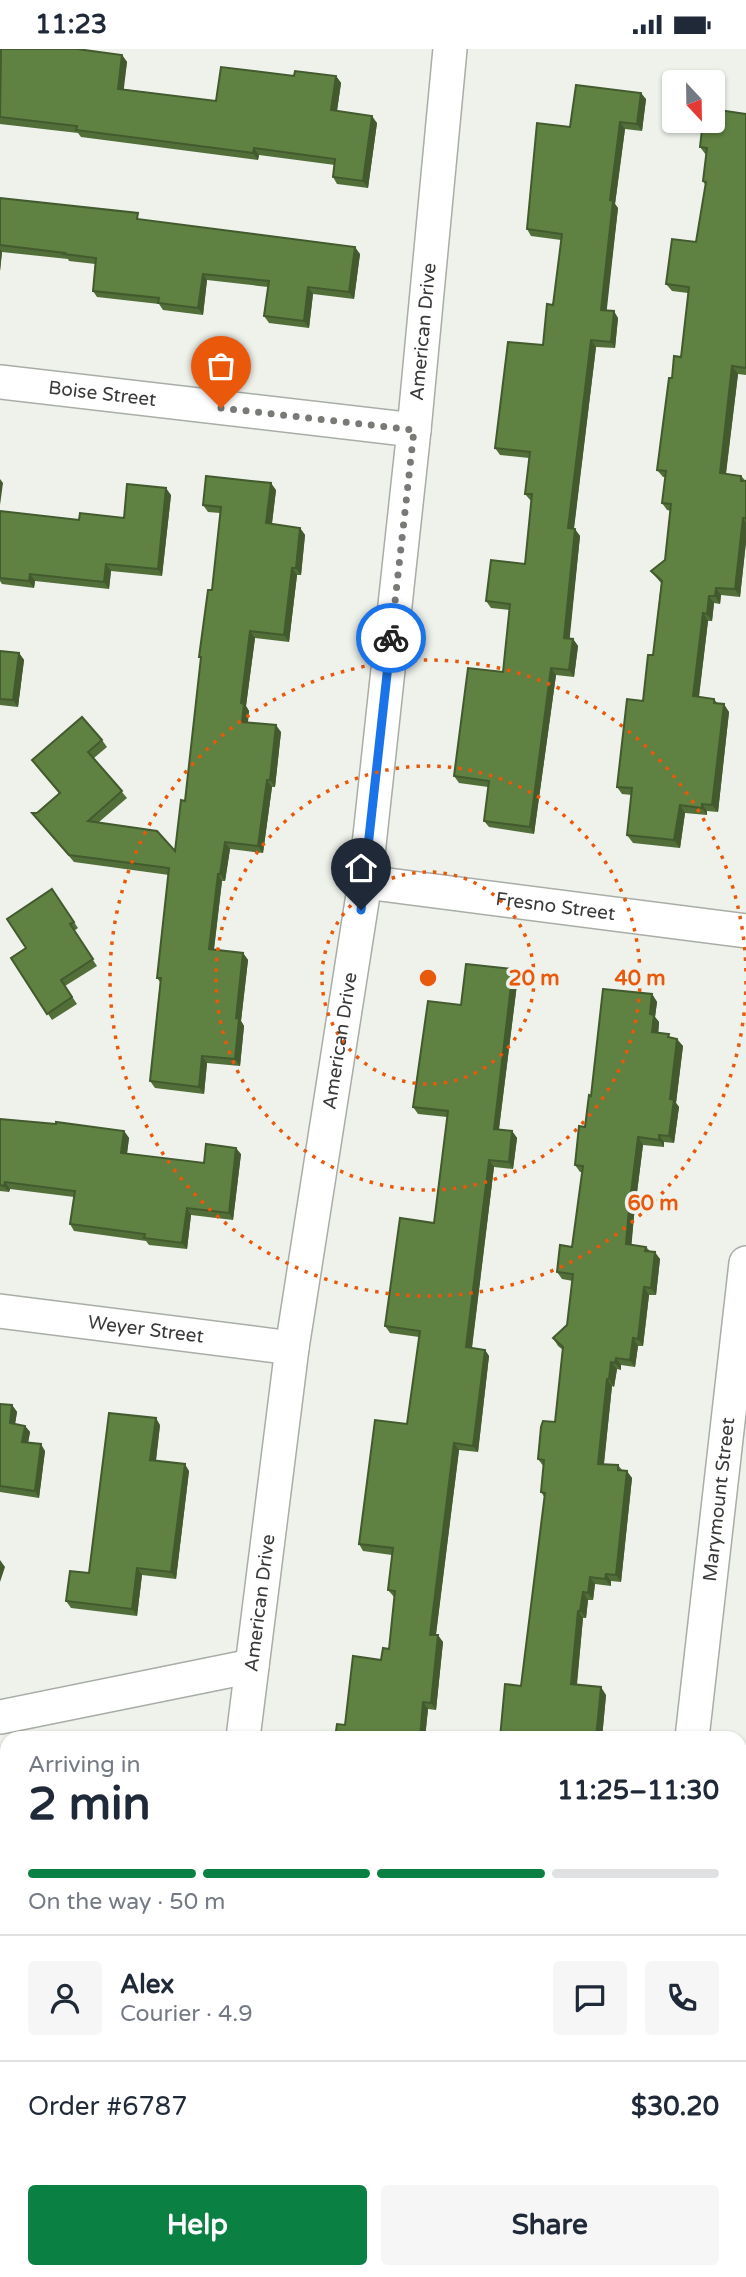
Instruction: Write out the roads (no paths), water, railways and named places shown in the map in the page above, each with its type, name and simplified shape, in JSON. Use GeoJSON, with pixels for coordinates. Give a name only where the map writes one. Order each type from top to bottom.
{"type":"FeatureCollection","features":[{"type":"Feature","properties":{"kind":"street","name":"American Drive"},"geometry":{"type":"LineString","coordinates":[[244,1731],[292,1348],[365,882],[414,430],[450,49]]}},
{"type":"Feature","properties":{"kind":"street","name":"Boise Street"},"geometry":{"type":"LineString","coordinates":[[0,382],[414,430]]}},
{"type":"Feature","properties":{"kind":"street","name":"Fresno Street"},"geometry":{"type":"LineString","coordinates":[[365,882],[746,931]]}},
{"type":"Feature","properties":{"kind":"street","name":"Marymount Street"},"geometry":{"type":"LineString","coordinates":[[693,1731],[734,1461],[746,1263]]}},
{"type":"Feature","properties":{"kind":"street","name":"Weyer Street"},"geometry":{"type":"LineString","coordinates":[[0,1311],[292,1348]]}},
{"type":"Feature","properties":{"kind":"street"},"geometry":{"type":"LineString","coordinates":[[0,1717],[252,1666]]}}]}
